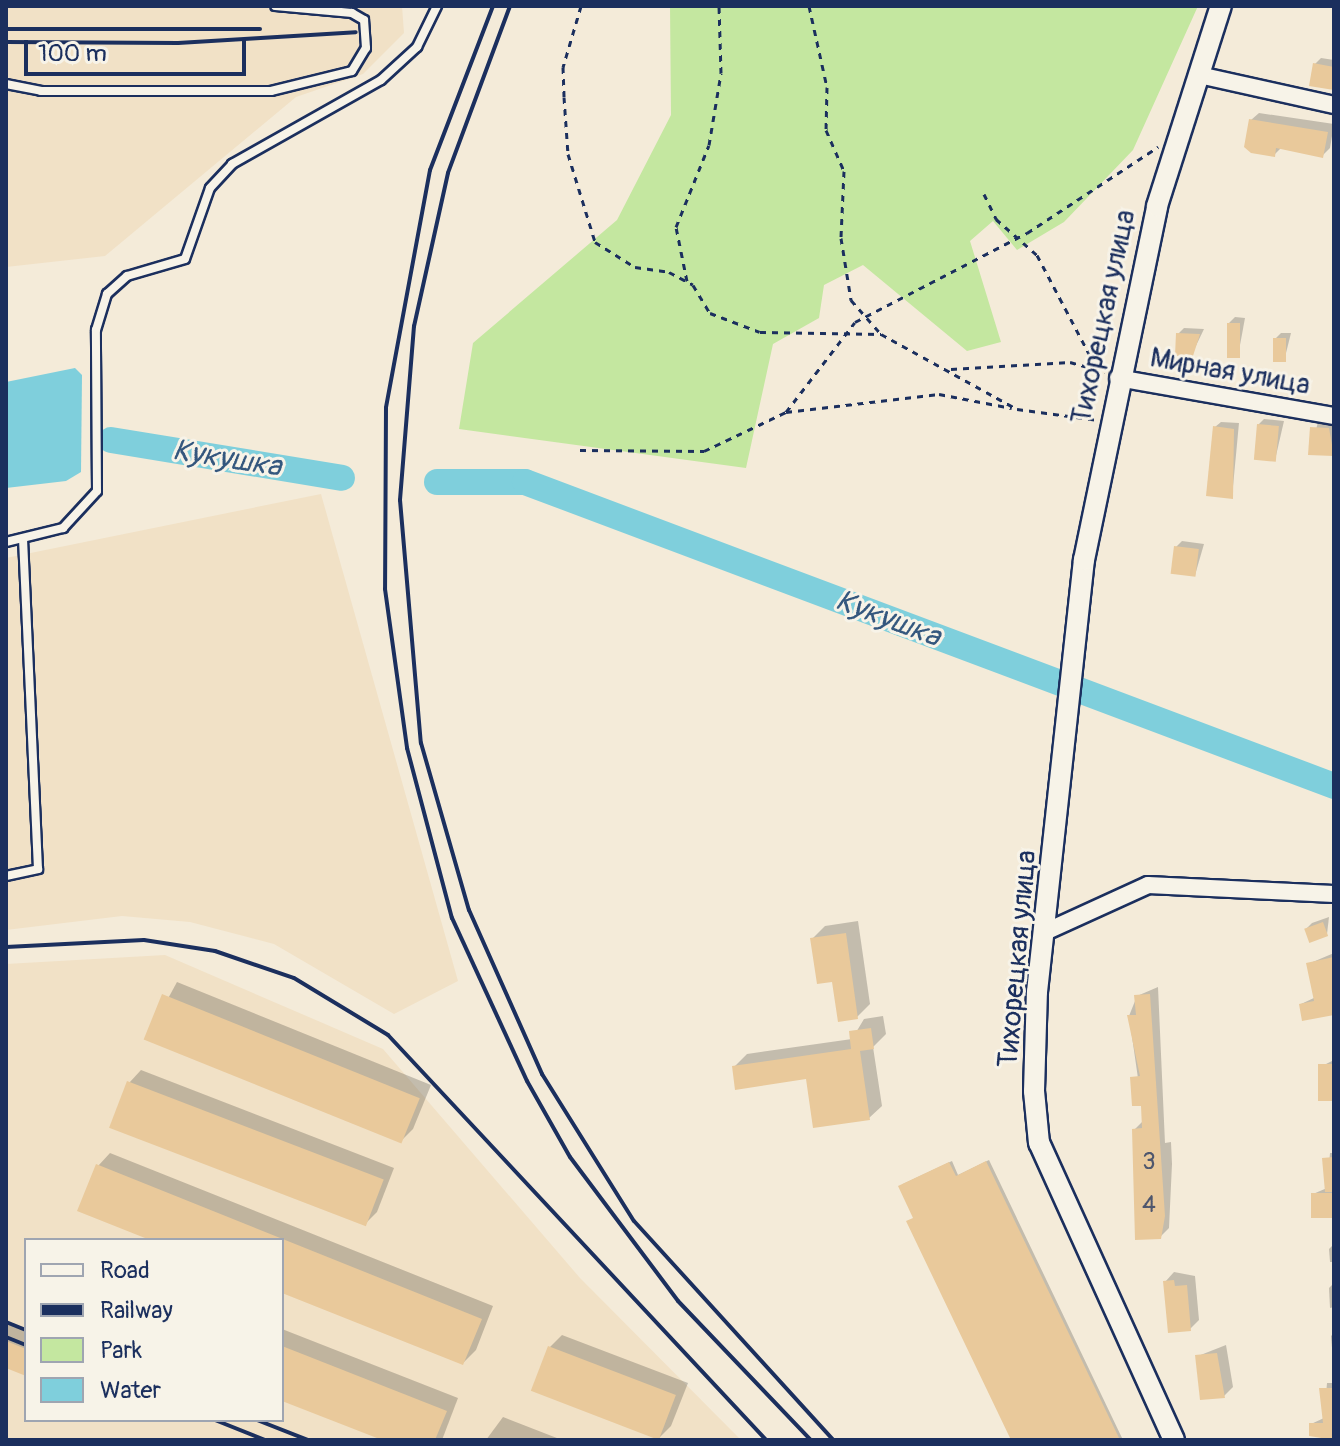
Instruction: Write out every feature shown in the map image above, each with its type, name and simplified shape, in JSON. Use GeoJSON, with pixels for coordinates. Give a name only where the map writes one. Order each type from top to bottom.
{"type":"FeatureCollection","features":[{"type":"Feature","properties":{"kind":"street","name":"Тихорецкая улица"},"geometry":{"type":"LineString","coordinates":[[1174,1440],[1039,1143],[1034,1091],[1045,932],[1069,741],[1076,648],[1109,422],[1175,150],[1221,6]]}},
{"type":"Feature","properties":{"kind":"street"},"geometry":{"type":"LineString","coordinates":[[1199,75],[1334,105]]}},
{"type":"Feature","properties":{"kind":"street","name":"Мирная улица"},"geometry":{"type":"LineString","coordinates":[[1118,378],[1334,416]]}},
{"type":"Feature","properties":{"kind":"street"},"geometry":{"type":"LineString","coordinates":[[1045,932],[1148,885],[1334,894]]}},
{"type":"Feature","properties":{"kind":"lane"},"geometry":{"type":"LineString","coordinates":[[6,84],[41,91],[271,91],[352,71],[366,48],[364,20],[352,13],[275,6]]}},
{"type":"Feature","properties":{"kind":"lane"},"geometry":{"type":"LineString","coordinates":[[6,542],[63,528],[97,491],[96,330],[107,294],[127,276],[185,259],[210,188],[232,164],[381,80],[417,47],[437,6]]}},
{"type":"Feature","properties":{"kind":"lane"},"geometry":{"type":"LineString","coordinates":[[6,876],[38,869],[23,538]]}},
{"type":"Feature","properties":{"kind":"path"},"geometry":{"type":"LineString","coordinates":[[581,6],[563,67],[568,154],[581,212],[595,242],[635,267],[687,281]]}},
{"type":"Feature","properties":{"kind":"path"},"geometry":{"type":"LineString","coordinates":[[719,6],[721,73],[709,145],[676,227],[687,281],[710,313],[760,332],[881,334]]}},
{"type":"Feature","properties":{"kind":"path"},"geometry":{"type":"LineString","coordinates":[[809,6],[827,87],[826,130],[844,171],[844,268],[862,319],[881,334],[1017,409]]}},
{"type":"Feature","properties":{"kind":"path"},"geometry":{"type":"LineString","coordinates":[[786,412],[841,333],[1017,238],[1151,145],[1175,150]]}},
{"type":"Feature","properties":{"kind":"path"},"geometry":{"type":"LineString","coordinates":[[984,194],[996,219],[1037,255],[1096,367]]}},
{"type":"Feature","properties":{"kind":"path"},"geometry":{"type":"LineString","coordinates":[[947,370],[1070,362],[1096,367],[1118,378]]}},
{"type":"Feature","properties":{"kind":"path"},"geometry":{"type":"LineString","coordinates":[[580,450],[704,451],[786,412],[939,394],[1109,422]]}},
{"type":"Feature","properties":{"kind":"shaded area"},"geometry":{"type":"Polygon","coordinates":[[[6,6],[402,6],[404,33],[363,74],[296,97],[105,256],[6,267],[6,6]]]}},
{"type":"Feature","properties":{"kind":"shaded area"},"geometry":{"type":"Polygon","coordinates":[[[321,494],[458,981],[394,1014],[274,944],[190,922],[122,916],[6,930],[6,558],[321,494]]]}},
{"type":"Feature","properties":{"kind":"shaded area"},"geometry":{"type":"Polygon","coordinates":[[[165,955],[383,1049],[580,1278],[741,1440],[6,1440],[6,964],[165,955]]]}},
{"type":"Feature","properties":{"kind":"green space"},"geometry":{"type":"Polygon","coordinates":[[[670,6],[1198,6],[1133,150],[1064,222],[1017,250],[993,221],[970,241],[1001,342],[967,351],[863,265],[824,285],[819,318],[773,344],[746,468],[459,429],[473,343],[617,220],[671,115],[670,6]]]}},
{"type":"Feature","properties":{"kind":"water"},"geometry":{"type":"Polygon","coordinates":[[[75,368],[82,375],[81,472],[66,481],[6,488],[6,382],[75,368]]]}},
{"type":"Feature","properties":{"kind":"building"},"geometry":{"type":"Polygon","coordinates":[[[1313,63],[1334,67],[1334,90],[1309,86],[1313,63]]]}},
{"type":"Feature","properties":{"kind":"building"},"geometry":{"type":"Polygon","coordinates":[[[1249,119],[1328,132],[1323,158],[1276,148],[1275,157],[1251,153],[1244,147],[1249,119]]]}},
{"type":"Feature","properties":{"kind":"building"},"geometry":{"type":"Polygon","coordinates":[[[1227,323],[1240,323],[1240,358],[1227,358],[1227,323]]]}},
{"type":"Feature","properties":{"kind":"building"},"geometry":{"type":"Polygon","coordinates":[[[1176,333],[1200,334],[1193,356],[1175,356],[1176,333]]]}},
{"type":"Feature","properties":{"kind":"building"},"geometry":{"type":"Polygon","coordinates":[[[1273,338],[1286,338],[1286,362],[1273,362],[1273,338]]]}},
{"type":"Feature","properties":{"kind":"building"},"geometry":{"type":"Polygon","coordinates":[[[1257,424],[1279,426],[1276,462],[1254,460],[1257,424]]]}},
{"type":"Feature","properties":{"kind":"building"},"geometry":{"type":"Polygon","coordinates":[[[1213,426],[1234,429],[1233,499],[1206,496],[1213,426]]]}},
{"type":"Feature","properties":{"kind":"building"},"geometry":{"type":"Polygon","coordinates":[[[1310,427],[1329,428],[1334,456],[1308,455],[1310,427]]]}},
{"type":"Feature","properties":{"kind":"building"},"geometry":{"type":"Polygon","coordinates":[[[1174,546],[1199,549],[1195,577],[1171,574],[1174,546]]]}},
{"type":"Feature","properties":{"kind":"building"},"geometry":{"type":"Polygon","coordinates":[[[1323,922],[1328,936],[1309,943],[1304,929],[1323,922]]]}},
{"type":"Feature","properties":{"kind":"building"},"geometry":{"type":"Polygon","coordinates":[[[846,933],[858,1019],[838,1022],[832,982],[817,984],[810,938],[846,933]]]}},
{"type":"Feature","properties":{"kind":"building"},"geometry":{"type":"Polygon","coordinates":[[[1334,957],[1334,1015],[1302,1021],[1299,1004],[1314,1001],[1306,963],[1334,957]]]}},
{"type":"Feature","properties":{"kind":"building"},"geometry":{"type":"Polygon","coordinates":[[[162,994],[420,1098],[401,1144],[144,1039],[162,994]]]}},
{"type":"Feature","properties":{"kind":"building"},"geometry":{"type":"Polygon","coordinates":[[[1150,994],[1165,1216],[1161,1239],[1135,1240],[1132,1129],[1142,1128],[1141,1106],[1132,1106],[1130,1077],[1140,1076],[1127,1015],[1136,1015],[1134,995],[1150,994]]]}},
{"type":"Feature","properties":{"kind":"building"},"geometry":{"type":"Polygon","coordinates":[[[871,1028],[874,1049],[860,1051],[870,1120],[813,1128],[806,1079],[735,1090],[732,1066],[851,1049],[849,1031],[871,1028]]]}},
{"type":"Feature","properties":{"kind":"building"},"geometry":{"type":"Polygon","coordinates":[[[1318,1064],[1334,1064],[1334,1101],[1318,1101],[1318,1064]]]}},
{"type":"Feature","properties":{"kind":"building"},"geometry":{"type":"Polygon","coordinates":[[[127,1081],[384,1180],[366,1226],[109,1128],[127,1081]]]}},
{"type":"Feature","properties":{"kind":"building"},"geometry":{"type":"Polygon","coordinates":[[[1334,1157],[1334,1192],[1325,1192],[1322,1158],[1334,1157]]]}},
{"type":"Feature","properties":{"kind":"building"},"geometry":{"type":"Polygon","coordinates":[[[986,1161],[1120,1440],[1011,1440],[906,1221],[913,1218],[898,1186],[949,1162],[956,1176],[986,1161]]]}},
{"type":"Feature","properties":{"kind":"building"},"geometry":{"type":"Polygon","coordinates":[[[96,1164],[280,1238],[145,1238],[77,1211],[96,1164]]]}},
{"type":"Feature","properties":{"kind":"building"},"geometry":{"type":"Polygon","coordinates":[[[1311,1193],[1334,1193],[1334,1218],[1311,1218],[1311,1193]]]}},
{"type":"Feature","properties":{"kind":"building"},"geometry":{"type":"Polygon","coordinates":[[[284,1239],[482,1319],[463,1365],[284,1294],[284,1239]]]}},
{"type":"Feature","properties":{"kind":"building"},"geometry":{"type":"Polygon","coordinates":[[[1174,1280],[1175,1286],[1187,1285],[1191,1331],[1168,1333],[1163,1281],[1174,1280]]]}},
{"type":"Feature","properties":{"kind":"building"},"geometry":{"type":"Polygon","coordinates":[[[6,1341],[24,1348],[24,1375],[6,1368],[6,1341]]]}},
{"type":"Feature","properties":{"kind":"building"},"geometry":{"type":"Polygon","coordinates":[[[548,1346],[676,1395],[659,1440],[531,1391],[548,1346]]]}},
{"type":"Feature","properties":{"kind":"building"},"geometry":{"type":"Polygon","coordinates":[[[284,1347],[447,1411],[435,1440],[382,1440],[284,1402],[284,1347]]]}},
{"type":"Feature","properties":{"kind":"building"},"geometry":{"type":"Polygon","coordinates":[[[1217,1353],[1225,1398],[1200,1400],[1195,1355],[1217,1353]]]}},
{"type":"Feature","properties":{"kind":"building"},"geometry":{"type":"Polygon","coordinates":[[[1319,1388],[1334,1388],[1334,1440],[1309,1436],[1309,1423],[1323,1423],[1319,1388]]]}},
{"type":"Feature","properties":{"kind":"waterway","name":"Кукушка"},"geometry":{"type":"LineString","coordinates":[[111,440],[342,478]]}},
{"type":"Feature","properties":{"kind":"waterway","name":"Кукушка"},"geometry":{"type":"LineString","coordinates":[[437,482],[525,482],[1334,786]]}},
{"type":"Feature","properties":{"kind":"railway"},"geometry":{"type":"LineString","coordinates":[[493,6],[430,170],[386,408],[385,589],[407,748],[452,918],[527,1081],[570,1157],[678,1301],[811,1440]]}},
{"type":"Feature","properties":{"kind":"railway"},"geometry":{"type":"LineString","coordinates":[[510,6],[448,173],[414,326],[400,500],[421,743],[469,910],[542,1074],[634,1221],[833,1440]]}},
{"type":"Feature","properties":{"kind":"railway"},"geometry":{"type":"LineString","coordinates":[[6,29],[260,29]]}},
{"type":"Feature","properties":{"kind":"railway"},"geometry":{"type":"LineString","coordinates":[[6,42],[178,43],[356,32]]}},
{"type":"Feature","properties":{"kind":"railway"},"geometry":{"type":"LineString","coordinates":[[6,947],[144,940],[215,951],[294,978],[388,1035],[766,1440]]}},
{"type":"Feature","properties":{"kind":"railway"},"geometry":{"type":"LineString","coordinates":[[6,1322],[24,1329]]}},
{"type":"Feature","properties":{"kind":"railway"},"geometry":{"type":"LineString","coordinates":[[6,1337],[24,1344]]}},
{"type":"Feature","properties":{"kind":"railway"},"geometry":{"type":"LineString","coordinates":[[220,1422],[265,1440]]}},
{"type":"Feature","properties":{"kind":"railway"},"geometry":{"type":"LineString","coordinates":[[262,1422],[308,1440]]}}]}
